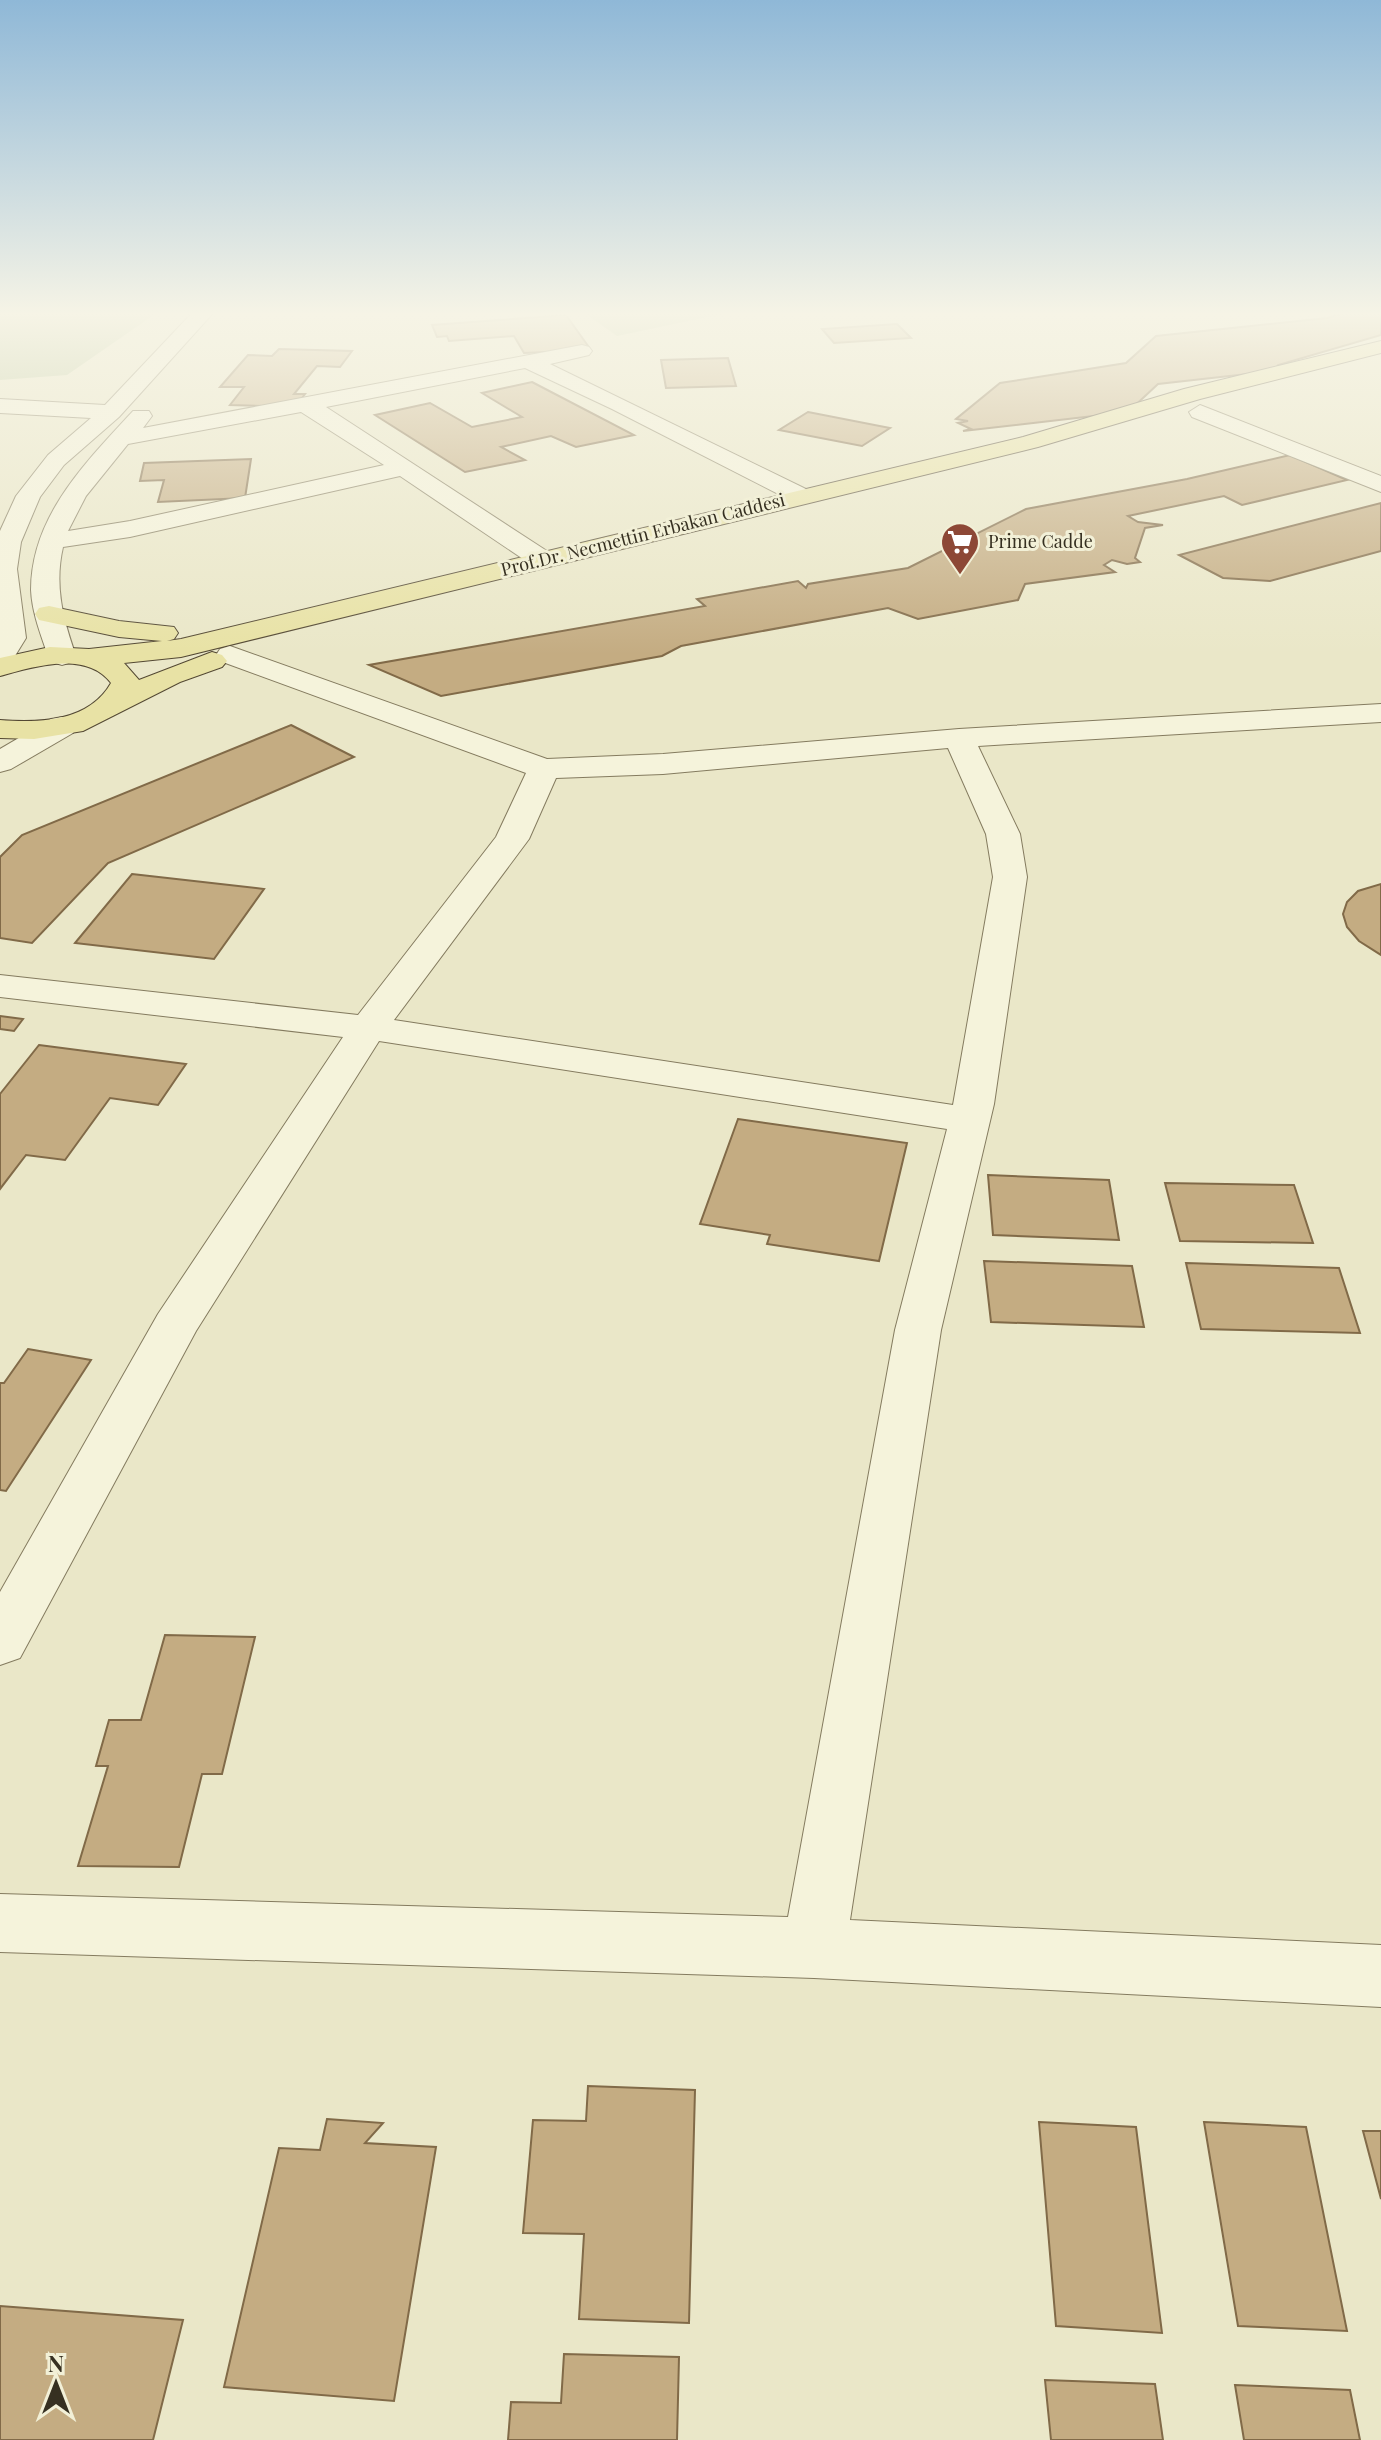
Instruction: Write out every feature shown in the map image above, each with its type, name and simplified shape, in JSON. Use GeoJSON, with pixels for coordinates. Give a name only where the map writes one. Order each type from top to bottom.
{"type":"FeatureCollection","features":[{"type":"Feature","properties":{"kind":"main road","name":"Prof.Dr. Necmettin Erbakan Caddesi"},"geometry":{"type":"LineString","coordinates":[[0,667],[35,658],[181,648],[1030,442],[1084,426]]}},
{"type":"Feature","properties":{"kind":"main road","name":"Prof.Dr. Necmettin Erbakan Caddesi"},"geometry":{"type":"LineString","coordinates":[[1,730],[62,726],[109,707],[170,676],[230,655],[474,590],[908,491],[1149,426]]}},
{"type":"Feature","properties":{"kind":"main road"},"geometry":{"type":"LineString","coordinates":[[49,614],[139,632],[254,630]]}},
{"type":"Feature","properties":{"kind":"main road"},"geometry":{"type":"LineString","coordinates":[[75,657],[108,664],[121,673],[126,683],[122,695],[109,707]]}},
{"type":"Feature","properties":{"kind":"street"},"geometry":{"type":"LineString","coordinates":[[0,658],[12,638],[4,569],[8,517],[56,460],[95,426]]}},
{"type":"Feature","properties":{"kind":"street"},"geometry":{"type":"LineString","coordinates":[[75,657],[49,614],[45,566],[51,541],[82,482],[132,426]]}},
{"type":"Feature","properties":{"kind":"street"},"geometry":{"type":"LineString","coordinates":[[121,438],[188,426]]}},
{"type":"Feature","properties":{"kind":"street"},"geometry":{"type":"LineString","coordinates":[[341,426],[541,559]]}},
{"type":"Feature","properties":{"kind":"street"},"geometry":{"type":"LineString","coordinates":[[663,426],[801,496]]}},
{"type":"Feature","properties":{"kind":"street"},"geometry":{"type":"LineString","coordinates":[[1234,426],[1381,485]]}},
{"type":"Feature","properties":{"kind":"street"},"geometry":{"type":"LineString","coordinates":[[51,541],[130,529],[405,468]]}},
{"type":"Feature","properties":{"kind":"street"},"geometry":{"type":"LineString","coordinates":[[230,655],[544,769],[663,764],[959,738],[1381,713]]}},
{"type":"Feature","properties":{"kind":"street"},"geometry":{"type":"LineString","coordinates":[[0,762],[62,726]]}},
{"type":"Feature","properties":{"kind":"street"},"geometry":{"type":"LineString","coordinates":[[814,1948],[918,1330],[969,1120],[1010,877],[1003,834],[959,738]]}},
{"type":"Feature","properties":{"kind":"street"},"geometry":{"type":"LineString","coordinates":[[0,1642],[175,1326],[368,1028],[512,839],[544,769]]}},
{"type":"Feature","properties":{"kind":"street"},"geometry":{"type":"LineString","coordinates":[[0,986],[368,1028],[969,1120]]}},
{"type":"Feature","properties":{"kind":"street"},"geometry":{"type":"LineString","coordinates":[[0,1923],[814,1948],[1381,1976]]}},
{"type":"Feature","properties":{"kind":"building"},"geometry":{"type":"Polygon","coordinates":[[[392,426],[616,426],[634,435],[576,447],[551,436],[501,447],[525,460],[465,472],[392,426]]]}},
{"type":"Feature","properties":{"kind":"building"},"geometry":{"type":"Polygon","coordinates":[[[786,426],[890,428],[862,446],[779,430],[786,426]]]}},
{"type":"Feature","properties":{"kind":"building"},"geometry":{"type":"Polygon","coordinates":[[[964,426],[1008,426],[963,431],[971,429],[964,426]]]}},
{"type":"Feature","properties":{"kind":"building","name":"Prime Cadde"},"geometry":{"type":"Polygon","coordinates":[[[1290,455],[1347,480],[1242,505],[1224,496],[1128,516],[1138,522],[1163,525],[1145,528],[1135,558],[1140,562],[1127,564],[1112,560],[1104,565],[1115,572],[1025,584],[1018,600],[918,619],[888,608],[681,646],[662,656],[441,696],[369,665],[705,606],[697,599],[798,581],[806,588],[808,584],[908,568],[1026,509],[1187,479],[1290,455]]]}},
{"type":"Feature","properties":{"kind":"building"},"geometry":{"type":"Polygon","coordinates":[[[251,459],[245,498],[158,502],[164,480],[140,481],[144,463],[251,459]]]}},
{"type":"Feature","properties":{"kind":"building"},"geometry":{"type":"Polygon","coordinates":[[[1381,503],[1381,551],[1270,581],[1223,578],[1179,555],[1381,503]]]}},
{"type":"Feature","properties":{"kind":"building"},"geometry":{"type":"Polygon","coordinates":[[[291,725],[354,757],[108,863],[32,943],[0,938],[0,857],[22,835],[291,725]]]}},
{"type":"Feature","properties":{"kind":"building"},"geometry":{"type":"Polygon","coordinates":[[[132,874],[264,889],[214,959],[75,943],[132,874]]]}},
{"type":"Feature","properties":{"kind":"building"},"geometry":{"type":"Polygon","coordinates":[[[1381,884],[1381,955],[1359,941],[1347,927],[1343,914],[1347,902],[1358,891],[1381,884]]]}},
{"type":"Feature","properties":{"kind":"building"},"geometry":{"type":"Polygon","coordinates":[[[0,1016],[23,1019],[14,1031],[0,1029],[0,1016]]]}},
{"type":"Feature","properties":{"kind":"building"},"geometry":{"type":"Polygon","coordinates":[[[39,1045],[186,1064],[158,1105],[110,1098],[65,1160],[26,1155],[0,1189],[0,1094],[39,1045]]]}},
{"type":"Feature","properties":{"kind":"building"},"geometry":{"type":"Polygon","coordinates":[[[738,1119],[907,1143],[879,1261],[767,1244],[770,1235],[700,1224],[738,1119]]]}},
{"type":"Feature","properties":{"kind":"building"},"geometry":{"type":"Polygon","coordinates":[[[988,1175],[1109,1180],[1119,1240],[993,1235],[988,1175]]]}},
{"type":"Feature","properties":{"kind":"building"},"geometry":{"type":"Polygon","coordinates":[[[1165,1183],[1294,1185],[1313,1243],[1180,1241],[1165,1183]]]}},
{"type":"Feature","properties":{"kind":"building"},"geometry":{"type":"Polygon","coordinates":[[[984,1261],[1132,1266],[1144,1327],[991,1322],[984,1261]]]}},
{"type":"Feature","properties":{"kind":"building"},"geometry":{"type":"Polygon","coordinates":[[[1186,1263],[1339,1268],[1360,1333],[1201,1329],[1186,1263]]]}},
{"type":"Feature","properties":{"kind":"building"},"geometry":{"type":"Polygon","coordinates":[[[28,1349],[91,1360],[6,1491],[0,1490],[0,1383],[4,1383],[28,1349]]]}},
{"type":"Feature","properties":{"kind":"building"},"geometry":{"type":"Polygon","coordinates":[[[165,1635],[255,1637],[222,1774],[202,1774],[179,1867],[78,1866],[108,1766],[96,1766],[109,1720],[141,1720],[165,1635]]]}},
{"type":"Feature","properties":{"kind":"building"},"geometry":{"type":"Polygon","coordinates":[[[588,2086],[695,2090],[689,2323],[579,2319],[584,2234],[523,2233],[533,2120],[586,2121],[588,2086]]]}},
{"type":"Feature","properties":{"kind":"building"},"geometry":{"type":"Polygon","coordinates":[[[327,2119],[383,2123],[365,2143],[436,2147],[394,2401],[224,2387],[279,2148],[320,2150],[327,2119]]]}},
{"type":"Feature","properties":{"kind":"building"},"geometry":{"type":"Polygon","coordinates":[[[1039,2122],[1136,2127],[1162,2333],[1056,2326],[1039,2122]]]}},
{"type":"Feature","properties":{"kind":"building"},"geometry":{"type":"Polygon","coordinates":[[[1204,2122],[1306,2127],[1347,2331],[1238,2326],[1204,2122]]]}},
{"type":"Feature","properties":{"kind":"building"},"geometry":{"type":"Polygon","coordinates":[[[1363,2131],[1381,2131],[1381,2199],[1363,2131]]]}},
{"type":"Feature","properties":{"kind":"building"},"geometry":{"type":"Polygon","coordinates":[[[0,2306],[183,2320],[153,2440],[0,2440],[0,2306]]]}},
{"type":"Feature","properties":{"kind":"building"},"geometry":{"type":"Polygon","coordinates":[[[564,2354],[679,2357],[677,2440],[508,2440],[511,2402],[561,2403],[564,2354]]]}},
{"type":"Feature","properties":{"kind":"building"},"geometry":{"type":"Polygon","coordinates":[[[1045,2380],[1155,2384],[1163,2440],[1051,2440],[1045,2380]]]}},
{"type":"Feature","properties":{"kind":"building"},"geometry":{"type":"Polygon","coordinates":[[[1235,2385],[1350,2390],[1360,2440],[1244,2440],[1235,2385]]]}},
{"type":"Feature","properties":{"kind":"place","name":"Prime Cadde"},"geometry":{"type":"Point","coordinates":[960,576]}}]}
